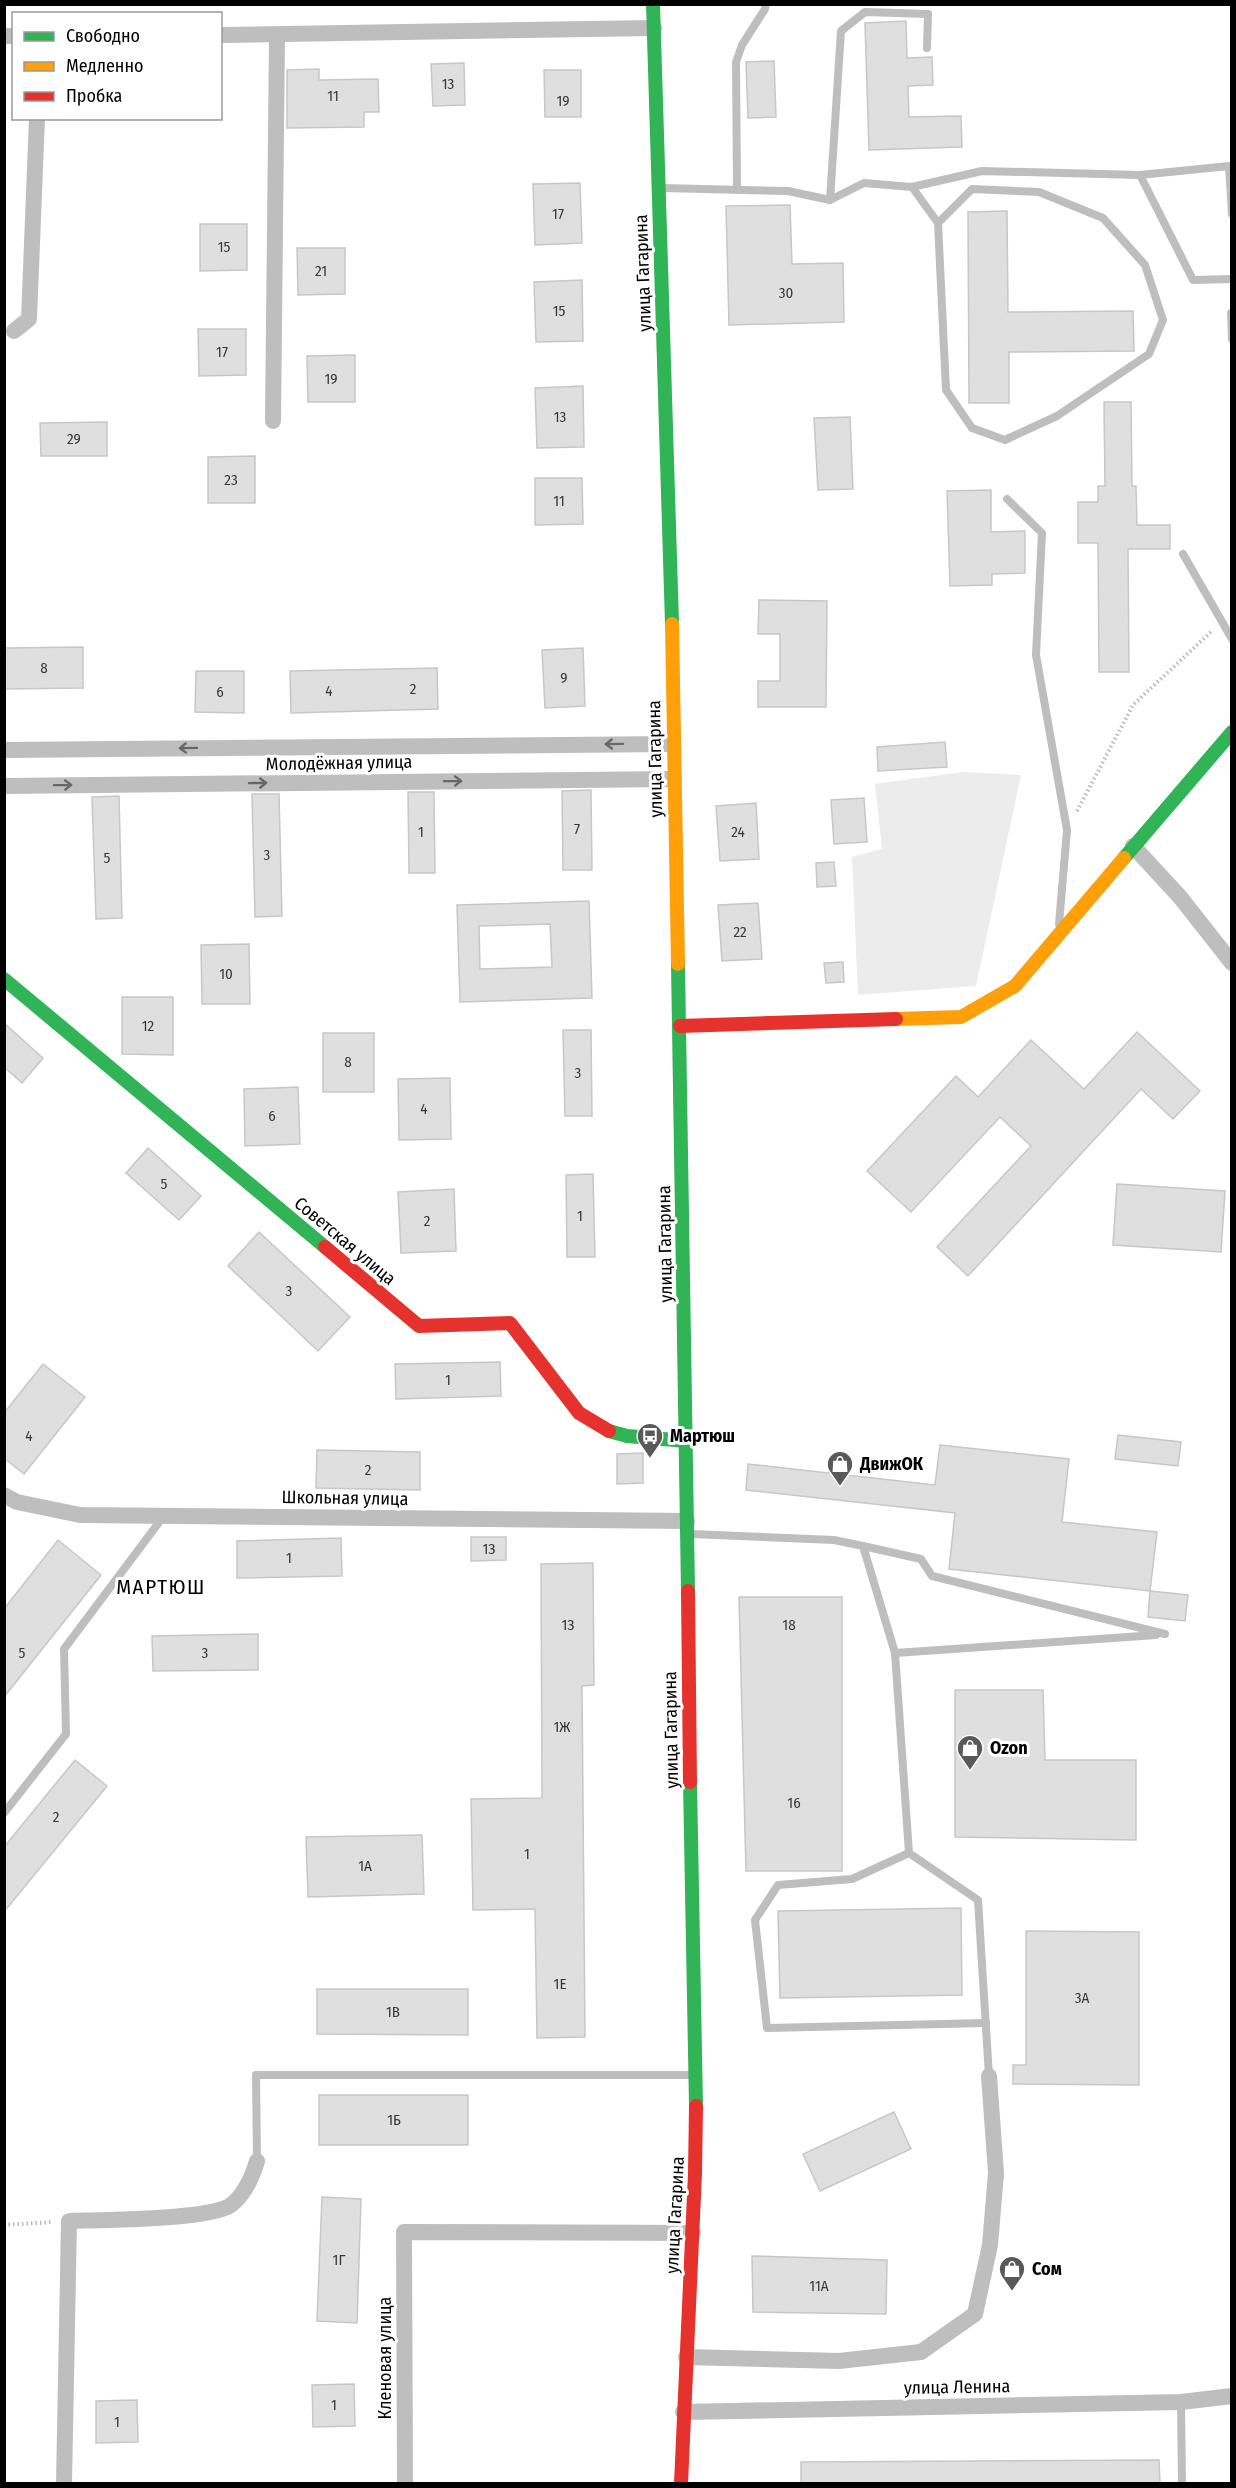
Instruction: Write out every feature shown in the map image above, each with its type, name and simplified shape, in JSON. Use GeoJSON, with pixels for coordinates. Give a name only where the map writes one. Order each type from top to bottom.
{"type":"FeatureCollection","features":[{"type":"Feature","properties":{"kind":"main road","name":"улица Гагарина"},"geometry":{"type":"LineString","coordinates":[[652,4],[669,488],[687,1441],[691,1937],[696,2075],[693,2233],[681,2484]]}},
{"type":"Feature","properties":{"kind":"main road"},"geometry":{"type":"LineString","coordinates":[[680,1026],[961,1017],[1015,986],[1132,846],[1232,732]]}},
{"type":"Feature","properties":{"kind":"main road","name":"Советская улица"},"geometry":{"type":"LineString","coordinates":[[4,979],[419,1326],[510,1323],[579,1413],[605,1430],[627,1436],[687,1441]]}},
{"type":"Feature","properties":{"kind":"street"},"geometry":{"type":"LineString","coordinates":[[222,35],[654,28]]}},
{"type":"Feature","properties":{"kind":"street"},"geometry":{"type":"LineString","coordinates":[[273,421],[278,35]]}},
{"type":"Feature","properties":{"kind":"street"},"geometry":{"type":"LineString","coordinates":[[14,331],[29,319],[37,120]]}},
{"type":"Feature","properties":{"kind":"street","name":"Молодёжная улица"},"geometry":{"type":"LineString","coordinates":[[4,750],[673,744]]}},
{"type":"Feature","properties":{"kind":"street","name":"Молодёжная улица"},"geometry":{"type":"LineString","coordinates":[[4,786],[674,779]]}},
{"type":"Feature","properties":{"kind":"street"},"geometry":{"type":"LineString","coordinates":[[1132,846],[1180,897],[1232,963]]}},
{"type":"Feature","properties":{"kind":"street","name":"Школьная улица"},"geometry":{"type":"LineString","coordinates":[[4,1495],[17,1502],[80,1515],[688,1527]]}},
{"type":"Feature","properties":{"kind":"street"},"geometry":{"type":"LineString","coordinates":[[686,2357],[839,2361],[921,2352],[975,2314],[990,2245],[996,2173],[989,2076]]}},
{"type":"Feature","properties":{"kind":"street"},"geometry":{"type":"LineString","coordinates":[[64,2484],[69,2221],[190,2216],[230,2206],[251,2182],[256,2161]]}},
{"type":"Feature","properties":{"kind":"street","name":"Кленовая улица"},"geometry":{"type":"LineString","coordinates":[[405,2484],[404,2232],[693,2233]]}},
{"type":"Feature","properties":{"kind":"street","name":"улица Ленина"},"geometry":{"type":"LineString","coordinates":[[683,2412],[1181,2402],[1229,2393]]}},
{"type":"Feature","properties":{"kind":"lane"},"geometry":{"type":"LineString","coordinates":[[737,190],[736,62],[742,45],[766,4]]}},
{"type":"Feature","properties":{"kind":"lane"},"geometry":{"type":"LineString","coordinates":[[830,200],[842,31],[865,12],[928,14],[927,48]]}},
{"type":"Feature","properties":{"kind":"lane"},"geometry":{"type":"LineString","coordinates":[[658,188],[788,191],[830,200],[864,183],[912,187],[982,171],[1140,176],[1229,166],[1232,214]]}},
{"type":"Feature","properties":{"kind":"lane"},"geometry":{"type":"LineString","coordinates":[[1140,176],[1193,280],[1232,279]]}},
{"type":"Feature","properties":{"kind":"lane"},"geometry":{"type":"LineString","coordinates":[[912,187],[938,223],[946,390],[972,428],[1005,440],[1057,416],[1149,354],[1163,320],[1145,265],[1103,218],[1039,192],[972,189],[938,223]]}},
{"type":"Feature","properties":{"kind":"lane"},"geometry":{"type":"LineString","coordinates":[[1231,313],[1232,339]]}},
{"type":"Feature","properties":{"kind":"lane"},"geometry":{"type":"LineString","coordinates":[[1007,499],[1042,533],[1036,655],[1067,830],[1058,933]]}},
{"type":"Feature","properties":{"kind":"lane"},"geometry":{"type":"LineString","coordinates":[[1183,554],[1232,639]]}},
{"type":"Feature","properties":{"kind":"lane"},"geometry":{"type":"LineString","coordinates":[[4,1813],[66,1734],[64,1649],[164,1515]]}},
{"type":"Feature","properties":{"kind":"lane"},"geometry":{"type":"LineString","coordinates":[[688,1527],[834,1540],[921,1559],[932,1576],[1165,1634],[895,1653]]}},
{"type":"Feature","properties":{"kind":"lane"},"geometry":{"type":"LineString","coordinates":[[863,1546],[895,1653],[909,1853]]}},
{"type":"Feature","properties":{"kind":"lane"},"geometry":{"type":"LineString","coordinates":[[909,1853],[978,1900],[989,2076]]}},
{"type":"Feature","properties":{"kind":"lane"},"geometry":{"type":"LineString","coordinates":[[909,1853],[852,1879],[778,1885],[755,1920],[767,2028],[986,2023]]}},
{"type":"Feature","properties":{"kind":"lane"},"geometry":{"type":"LineString","coordinates":[[256,2161],[256,2075],[696,2075]]}},
{"type":"Feature","properties":{"kind":"lane"},"geometry":{"type":"LineString","coordinates":[[1181,2402],[1182,2484]]}},
{"type":"Feature","properties":{"kind":"path"},"geometry":{"type":"LineString","coordinates":[[1067,830],[1133,705],[1223,621]]}},
{"type":"Feature","properties":{"kind":"path"},"geometry":{"type":"LineString","coordinates":[[4,2225],[69,2221]]}},
{"type":"Feature","properties":{"kind":"shaded area"},"geometry":{"type":"Polygon","coordinates":[[[963,772],[1021,775],[976,986],[858,995],[852,857],[882,849],[875,784],[963,772]]]}},
{"type":"Feature","properties":{"kind":"building"},"geometry":{"type":"Polygon","coordinates":[[[906,21],[907,58],[932,57],[933,85],[908,86],[909,117],[961,116],[962,147],[869,150],[865,23],[906,21]]]}},
{"type":"Feature","properties":{"kind":"building"},"geometry":{"type":"Polygon","coordinates":[[[774,61],[776,117],[748,118],[746,62],[774,61]]]}},
{"type":"Feature","properties":{"kind":"building"},"geometry":{"type":"Polygon","coordinates":[[[464,63],[465,105],[433,106],[431,64],[464,63]]]}},
{"type":"Feature","properties":{"kind":"building"},"geometry":{"type":"Polygon","coordinates":[[[319,69],[319,80],[378,79],[379,112],[364,112],[364,127],[287,128],[287,70],[319,69]]]}},
{"type":"Feature","properties":{"kind":"building"},"geometry":{"type":"Polygon","coordinates":[[[544,70],[581,70],[581,117],[545,117],[544,70]]]}},
{"type":"Feature","properties":{"kind":"building"},"geometry":{"type":"Polygon","coordinates":[[[580,183],[582,243],[535,245],[533,184],[580,183]]]}},
{"type":"Feature","properties":{"kind":"building"},"geometry":{"type":"Polygon","coordinates":[[[790,205],[792,264],[843,263],[844,322],[729,325],[726,206],[790,205]]]}},
{"type":"Feature","properties":{"kind":"building"},"geometry":{"type":"Polygon","coordinates":[[[1007,211],[1008,312],[1133,311],[1134,351],[1009,352],[1009,403],[969,403],[968,212],[1007,211]]]}},
{"type":"Feature","properties":{"kind":"building"},"geometry":{"type":"Polygon","coordinates":[[[200,224],[247,224],[247,270],[200,271],[200,224]]]}},
{"type":"Feature","properties":{"kind":"building"},"geometry":{"type":"Polygon","coordinates":[[[297,248],[345,248],[345,294],[298,295],[297,248]]]}},
{"type":"Feature","properties":{"kind":"building"},"geometry":{"type":"Polygon","coordinates":[[[582,280],[583,341],[536,342],[534,282],[582,280]]]}},
{"type":"Feature","properties":{"kind":"building"},"geometry":{"type":"Polygon","coordinates":[[[198,329],[246,329],[246,375],[199,376],[198,329]]]}},
{"type":"Feature","properties":{"kind":"building"},"geometry":{"type":"Polygon","coordinates":[[[355,355],[355,402],[308,402],[307,356],[355,355]]]}},
{"type":"Feature","properties":{"kind":"building"},"geometry":{"type":"Polygon","coordinates":[[[583,386],[584,447],[537,448],[535,388],[583,386]]]}},
{"type":"Feature","properties":{"kind":"building"},"geometry":{"type":"Polygon","coordinates":[[[1104,402],[1131,402],[1132,486],[1136,486],[1137,525],[1170,525],[1170,549],[1128,549],[1129,672],[1099,672],[1098,543],[1078,543],[1078,502],[1098,502],[1098,486],[1105,486],[1104,402]]]}},
{"type":"Feature","properties":{"kind":"building"},"geometry":{"type":"Polygon","coordinates":[[[850,417],[853,489],[818,490],[814,418],[850,417]]]}},
{"type":"Feature","properties":{"kind":"building"},"geometry":{"type":"Polygon","coordinates":[[[107,422],[107,456],[41,456],[40,423],[107,422]]]}},
{"type":"Feature","properties":{"kind":"building"},"geometry":{"type":"Polygon","coordinates":[[[255,456],[255,503],[208,503],[208,457],[255,456]]]}},
{"type":"Feature","properties":{"kind":"building"},"geometry":{"type":"Polygon","coordinates":[[[535,478],[582,478],[583,524],[535,525],[535,478]]]}},
{"type":"Feature","properties":{"kind":"building"},"geometry":{"type":"Polygon","coordinates":[[[991,490],[991,532],[1025,531],[1025,573],[992,574],[992,585],[950,586],[947,491],[991,490]]]}},
{"type":"Feature","properties":{"kind":"building"},"geometry":{"type":"Polygon","coordinates":[[[759,600],[827,601],[826,707],[758,707],[758,681],[780,681],[780,634],[758,634],[759,600]]]}},
{"type":"Feature","properties":{"kind":"building"},"geometry":{"type":"Polygon","coordinates":[[[83,647],[83,688],[4,689],[4,648],[83,647]]]}},
{"type":"Feature","properties":{"kind":"building"},"geometry":{"type":"Polygon","coordinates":[[[583,648],[585,706],[545,708],[542,650],[583,648]]]}},
{"type":"Feature","properties":{"kind":"building"},"geometry":{"type":"Polygon","coordinates":[[[437,668],[438,709],[291,713],[290,671],[437,668]]]}},
{"type":"Feature","properties":{"kind":"building"},"geometry":{"type":"Polygon","coordinates":[[[196,671],[244,671],[244,713],[195,712],[196,671]]]}},
{"type":"Feature","properties":{"kind":"building"},"geometry":{"type":"Polygon","coordinates":[[[945,742],[947,767],[878,771],[877,747],[945,742]]]}},
{"type":"Feature","properties":{"kind":"building"},"geometry":{"type":"Polygon","coordinates":[[[591,790],[592,870],[563,870],[562,791],[591,790]]]}},
{"type":"Feature","properties":{"kind":"building"},"geometry":{"type":"Polygon","coordinates":[[[408,792],[434,792],[435,873],[409,873],[408,792]]]}},
{"type":"Feature","properties":{"kind":"building"},"geometry":{"type":"Polygon","coordinates":[[[252,794],[279,794],[282,916],[255,917],[252,794]]]}},
{"type":"Feature","properties":{"kind":"building"},"geometry":{"type":"Polygon","coordinates":[[[119,796],[122,918],[96,919],[92,797],[119,796]]]}},
{"type":"Feature","properties":{"kind":"building"},"geometry":{"type":"Polygon","coordinates":[[[864,798],[867,842],[834,844],[831,800],[864,798]]]}},
{"type":"Feature","properties":{"kind":"building"},"geometry":{"type":"Polygon","coordinates":[[[756,803],[759,859],[720,861],[716,806],[756,803]]]}},
{"type":"Feature","properties":{"kind":"building"},"geometry":{"type":"Polygon","coordinates":[[[834,862],[836,886],[817,887],[816,863],[834,862]]]}},
{"type":"Feature","properties":{"kind":"building"},"geometry":{"type":"Polygon","coordinates":[[[589,901],[592,998],[460,1002],[457,905],[589,901]],[[550,924],[479,926],[480,969],[552,967],[550,924]]]}},
{"type":"Feature","properties":{"kind":"building"},"geometry":{"type":"Polygon","coordinates":[[[758,903],[762,959],[722,961],[718,905],[758,903]]]}},
{"type":"Feature","properties":{"kind":"building"},"geometry":{"type":"Polygon","coordinates":[[[249,944],[250,1004],[202,1004],[201,945],[249,944]]]}},
{"type":"Feature","properties":{"kind":"building"},"geometry":{"type":"Polygon","coordinates":[[[843,962],[844,982],[826,983],[824,963],[843,962]]]}},
{"type":"Feature","properties":{"kind":"building"},"geometry":{"type":"Polygon","coordinates":[[[122,997],[173,997],[173,1055],[122,1054],[122,997]]]}},
{"type":"Feature","properties":{"kind":"building"},"geometry":{"type":"Polygon","coordinates":[[[4,1023],[43,1058],[22,1083],[4,1067],[4,1023]]]}},
{"type":"Feature","properties":{"kind":"building"},"geometry":{"type":"Polygon","coordinates":[[[563,1030],[591,1030],[592,1116],[565,1116],[563,1030]]]}},
{"type":"Feature","properties":{"kind":"building"},"geometry":{"type":"Polygon","coordinates":[[[1137,1032],[1200,1091],[1173,1119],[1141,1089],[968,1276],[937,1247],[1031,1146],[1000,1117],[911,1212],[867,1171],[956,1076],[978,1097],[1031,1040],[1084,1089],[1137,1032]]]}},
{"type":"Feature","properties":{"kind":"building"},"geometry":{"type":"Polygon","coordinates":[[[323,1033],[374,1033],[374,1092],[323,1092],[323,1033]]]}},
{"type":"Feature","properties":{"kind":"building"},"geometry":{"type":"Polygon","coordinates":[[[450,1078],[451,1139],[399,1140],[398,1079],[450,1078]]]}},
{"type":"Feature","properties":{"kind":"building"},"geometry":{"type":"Polygon","coordinates":[[[298,1087],[300,1144],[245,1146],[244,1089],[298,1087]]]}},
{"type":"Feature","properties":{"kind":"building"},"geometry":{"type":"Polygon","coordinates":[[[148,1148],[201,1196],[179,1220],[126,1173],[148,1148]]]}},
{"type":"Feature","properties":{"kind":"building"},"geometry":{"type":"Polygon","coordinates":[[[593,1174],[595,1257],[567,1257],[566,1175],[593,1174]]]}},
{"type":"Feature","properties":{"kind":"building"},"geometry":{"type":"Polygon","coordinates":[[[1117,1184],[1225,1191],[1221,1252],[1113,1245],[1117,1184]]]}},
{"type":"Feature","properties":{"kind":"building"},"geometry":{"type":"Polygon","coordinates":[[[454,1189],[456,1251],[401,1253],[398,1192],[454,1189]]]}},
{"type":"Feature","properties":{"kind":"building"},"geometry":{"type":"Polygon","coordinates":[[[259,1232],[350,1317],[318,1351],[228,1266],[259,1232]]]}},
{"type":"Feature","properties":{"kind":"building"},"geometry":{"type":"Polygon","coordinates":[[[500,1362],[501,1396],[396,1399],[395,1364],[500,1362]]]}},
{"type":"Feature","properties":{"kind":"building"},"geometry":{"type":"Polygon","coordinates":[[[43,1364],[85,1397],[24,1474],[4,1458],[4,1413],[43,1364]]]}},
{"type":"Feature","properties":{"kind":"building"},"geometry":{"type":"Polygon","coordinates":[[[1118,1435],[1181,1442],[1178,1466],[1115,1459],[1118,1435]]]}},
{"type":"Feature","properties":{"kind":"building"},"geometry":{"type":"Polygon","coordinates":[[[940,1445],[1069,1459],[1062,1522],[1157,1532],[1150,1591],[949,1569],[955,1513],[746,1490],[748,1464],[935,1485],[940,1445]]]}},
{"type":"Feature","properties":{"kind":"building"},"geometry":{"type":"Polygon","coordinates":[[[317,1450],[420,1452],[420,1490],[316,1488],[317,1450]]]}},
{"type":"Feature","properties":{"kind":"building"},"geometry":{"type":"Polygon","coordinates":[[[643,1453],[643,1483],[617,1484],[617,1454],[643,1453]]]}},
{"type":"Feature","properties":{"kind":"building"},"geometry":{"type":"Polygon","coordinates":[[[471,1537],[506,1537],[506,1560],[471,1561],[471,1537]]]}},
{"type":"Feature","properties":{"kind":"building"},"geometry":{"type":"Polygon","coordinates":[[[341,1538],[342,1576],[237,1578],[237,1541],[341,1538]]]}},
{"type":"Feature","properties":{"kind":"building"},"geometry":{"type":"Polygon","coordinates":[[[58,1540],[101,1575],[4,1697],[4,1609],[58,1540]]]}},
{"type":"Feature","properties":{"kind":"building"},"geometry":{"type":"Polygon","coordinates":[[[593,1563],[594,1685],[582,1686],[585,2037],[537,2038],[535,1909],[473,1910],[471,1799],[542,1798],[541,1564],[593,1563]]]}},
{"type":"Feature","properties":{"kind":"building"},"geometry":{"type":"Polygon","coordinates":[[[1150,1591],[1188,1595],[1185,1621],[1148,1617],[1150,1591]]]}},
{"type":"Feature","properties":{"kind":"building"},"geometry":{"type":"Polygon","coordinates":[[[739,1597],[842,1597],[842,1871],[746,1871],[739,1597]]]}},
{"type":"Feature","properties":{"kind":"building"},"geometry":{"type":"Polygon","coordinates":[[[258,1634],[258,1670],[153,1671],[152,1636],[258,1634]]]}},
{"type":"Feature","properties":{"kind":"building"},"geometry":{"type":"Polygon","coordinates":[[[955,1690],[1043,1690],[1045,1760],[1136,1760],[1136,1840],[955,1837],[955,1690]]]}},
{"type":"Feature","properties":{"kind":"building"},"geometry":{"type":"Polygon","coordinates":[[[75,1760],[107,1786],[4,1912],[4,1847],[75,1760]]]}},
{"type":"Feature","properties":{"kind":"building"},"geometry":{"type":"Polygon","coordinates":[[[422,1835],[424,1894],[308,1897],[306,1837],[422,1835]]]}},
{"type":"Feature","properties":{"kind":"building"},"geometry":{"type":"Polygon","coordinates":[[[961,1908],[962,1995],[780,1998],[778,1911],[961,1908]]]}},
{"type":"Feature","properties":{"kind":"building"},"geometry":{"type":"Polygon","coordinates":[[[1026,1931],[1139,1932],[1139,2085],[1013,2084],[1013,2065],[1026,2065],[1026,1931]]]}},
{"type":"Feature","properties":{"kind":"building"},"geometry":{"type":"Polygon","coordinates":[[[317,1989],[468,1989],[468,2035],[317,2034],[317,1989]]]}},
{"type":"Feature","properties":{"kind":"building"},"geometry":{"type":"Polygon","coordinates":[[[319,2095],[468,2095],[468,2145],[319,2145],[319,2095]]]}},
{"type":"Feature","properties":{"kind":"building"},"geometry":{"type":"Polygon","coordinates":[[[894,2112],[911,2149],[820,2191],[803,2154],[894,2112]]]}},
{"type":"Feature","properties":{"kind":"building"},"geometry":{"type":"Polygon","coordinates":[[[322,2197],[361,2199],[357,2323],[317,2321],[322,2197]]]}},
{"type":"Feature","properties":{"kind":"building"},"geometry":{"type":"Polygon","coordinates":[[[752,2256],[887,2260],[886,2314],[753,2312],[752,2256]]]}},
{"type":"Feature","properties":{"kind":"building"},"geometry":{"type":"Polygon","coordinates":[[[354,2384],[355,2426],[313,2427],[312,2385],[354,2384]]]}},
{"type":"Feature","properties":{"kind":"building"},"geometry":{"type":"Polygon","coordinates":[[[137,2400],[138,2442],[96,2443],[96,2401],[137,2400]]]}},
{"type":"Feature","properties":{"kind":"building"},"geometry":{"type":"Polygon","coordinates":[[[1159,2460],[1160,2484],[801,2484],[801,2462],[1159,2460]]]}},
{"type":"Feature","properties":{"kind":"traffic: fast"},"geometry":{"type":"LineString","coordinates":[[653,4],[672,624]]}},
{"type":"Feature","properties":{"kind":"traffic: fast"},"geometry":{"type":"LineString","coordinates":[[1124,858],[1232,732]]}},
{"type":"Feature","properties":{"kind":"traffic: fast"},"geometry":{"type":"LineString","coordinates":[[678,964],[688,1591]]}},
{"type":"Feature","properties":{"kind":"traffic: fast"},"geometry":{"type":"LineString","coordinates":[[4,979],[325,1247]]}},
{"type":"Feature","properties":{"kind":"traffic: fast"},"geometry":{"type":"LineString","coordinates":[[609,1431],[627,1436],[687,1441]]}},
{"type":"Feature","properties":{"kind":"traffic: fast"},"geometry":{"type":"LineString","coordinates":[[690,1782],[696,2106]]}},
{"type":"Feature","properties":{"kind":"traffic: slow"},"geometry":{"type":"LineString","coordinates":[[672,624],[678,964]]}},
{"type":"Feature","properties":{"kind":"traffic: slow"},"geometry":{"type":"LineString","coordinates":[[896,1019],[961,1017],[1015,986],[1124,858]]}},
{"type":"Feature","properties":{"kind":"traffic: jam"},"geometry":{"type":"LineString","coordinates":[[680,1026],[896,1019]]}},
{"type":"Feature","properties":{"kind":"traffic: jam"},"geometry":{"type":"LineString","coordinates":[[325,1247],[419,1326],[510,1323],[579,1413],[609,1431]]}},
{"type":"Feature","properties":{"kind":"traffic: jam"},"geometry":{"type":"LineString","coordinates":[[688,1591],[690,1782]]}},
{"type":"Feature","properties":{"kind":"traffic: jam"},"geometry":{"type":"LineString","coordinates":[[681,2484],[696,2106]]}},
{"type":"Feature","properties":{"kind":"place","name":"Мартюш"},"geometry":{"type":"Point","coordinates":[650,1459]}},
{"type":"Feature","properties":{"kind":"place","name":"ДвижОК"},"geometry":{"type":"Point","coordinates":[840,1487]}},
{"type":"Feature","properties":{"kind":"place","name":"Ozon"},"geometry":{"type":"Point","coordinates":[970,1771]}},
{"type":"Feature","properties":{"kind":"place","name":"Сом"},"geometry":{"type":"Point","coordinates":[1012,2292]}},
{"type":"Feature","properties":{"kind":"district","name":"МАРТЮШ"},"geometry":{"type":"Point","coordinates":[161,1587]}}]}
